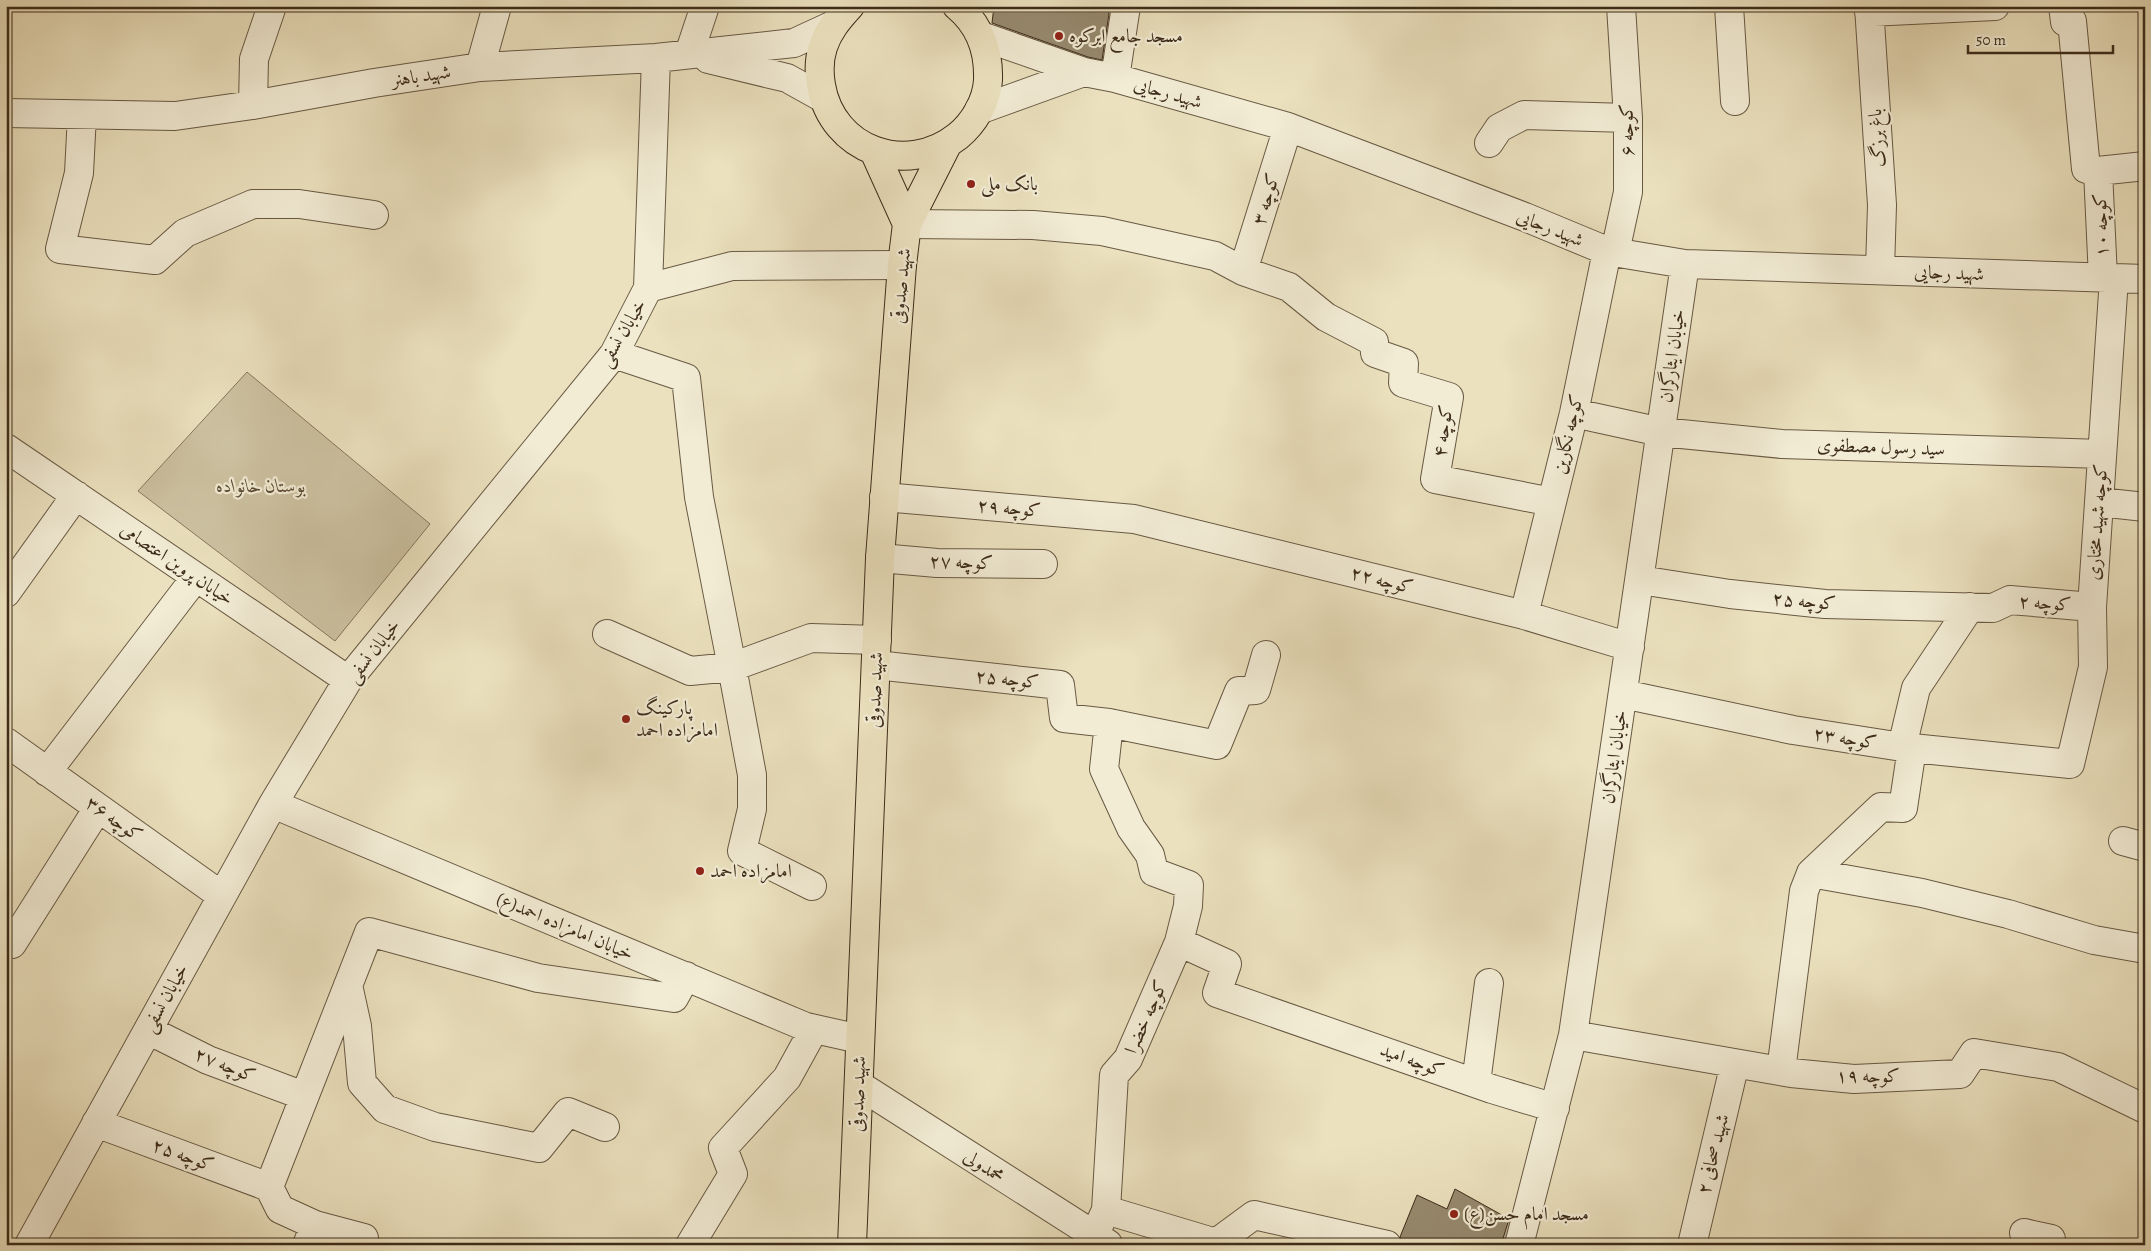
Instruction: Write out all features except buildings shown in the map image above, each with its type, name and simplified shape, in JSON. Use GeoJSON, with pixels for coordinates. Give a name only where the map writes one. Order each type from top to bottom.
{"type":"FeatureCollection","features":[{"type":"Feature","properties":{"kind":"main road"},"geometry":{"type":"LineString","coordinates":[[842,15],[823,48],[819,73],[823,98],[834,121],[852,139],[874,151],[899,156],[924,154],[947,145],[966,130],[979,110],[987,86],[988,61],[981,36],[961,9]]}},
{"type":"Feature","properties":{"kind":"main road","name":"شهید صدوقی"},"geometry":{"type":"LineString","coordinates":[[852,1245],[880,558],[902,265],[907,224],[947,145]]}},
{"type":"Feature","properties":{"kind":"main road"},"geometry":{"type":"LineString","coordinates":[[874,151],[907,224]]}},
{"type":"Feature","properties":{"kind":"street"},"geometry":{"type":"LineString","coordinates":[[253,106],[254,59],[272,6]]}},
{"type":"Feature","properties":{"kind":"street"},"geometry":{"type":"LineString","coordinates":[[480,67],[497,6]]}},
{"type":"Feature","properties":{"kind":"street"},"geometry":{"type":"LineString","coordinates":[[705,6],[689,54],[787,78],[823,98]]}},
{"type":"Feature","properties":{"kind":"street"},"geometry":{"type":"LineString","coordinates":[[1115,78],[1126,6]]}},
{"type":"Feature","properties":{"kind":"street","name":"کوچه ۶"},"geometry":{"type":"LineString","coordinates":[[1611,252],[1628,192],[1628,118],[1621,6]]}},
{"type":"Feature","properties":{"kind":"street"},"geometry":{"type":"LineString","coordinates":[[1729,6],[1735,101]]}},
{"type":"Feature","properties":{"kind":"street"},"geometry":{"type":"LineString","coordinates":[[1869,9],[1995,6]]}},
{"type":"Feature","properties":{"kind":"street"},"geometry":{"type":"LineString","coordinates":[[2063,6],[2065,22],[2072,20],[2086,169],[2098,171],[2145,166]]}},
{"type":"Feature","properties":{"kind":"street","name":"باغ برزگ"},"geometry":{"type":"LineString","coordinates":[[1869,9],[1882,206],[1880,270]]}},
{"type":"Feature","properties":{"kind":"street","name":"شهید باهنر"},"geometry":{"type":"LineString","coordinates":[[6,113],[175,116],[253,106],[374,83],[480,67],[656,58],[794,43],[842,15]]}},
{"type":"Feature","properties":{"kind":"street","name":"شهید رجایی"},"geometry":{"type":"LineString","coordinates":[[981,36],[1084,72],[1115,78],[1288,127],[1525,217],[1611,252],[1685,264],[2145,279]]}},
{"type":"Feature","properties":{"kind":"street","name":"خیابان نسفی"},"geometry":{"type":"LineString","coordinates":[[29,1245],[273,804],[348,680],[614,354],[648,288],[656,58]]}},
{"type":"Feature","properties":{"kind":"street"},"geometry":{"type":"LineString","coordinates":[[979,110],[1084,72]]}},
{"type":"Feature","properties":{"kind":"street"},"geometry":{"type":"LineString","coordinates":[[82,115],[79,173],[60,250],[156,260],[186,233],[253,204],[299,204],[374,215]]}},
{"type":"Feature","properties":{"kind":"street"},"geometry":{"type":"LineString","coordinates":[[1489,143],[1499,128],[1524,115],[1628,118]]}},
{"type":"Feature","properties":{"kind":"street","name":"کوچه ۳"},"geometry":{"type":"LineString","coordinates":[[1243,271],[1288,127]]}},
{"type":"Feature","properties":{"kind":"street","name":"کوچه ۱۰"},"geometry":{"type":"LineString","coordinates":[[2098,171],[2108,278]]}},
{"type":"Feature","properties":{"kind":"street"},"geometry":{"type":"LineString","coordinates":[[907,224],[1033,225],[1102,231],[1215,256],[1243,271]]}},
{"type":"Feature","properties":{"kind":"street","name":"کوچه نگارین"},"geometry":{"type":"LineString","coordinates":[[1524,615],[1611,252]]}},
{"type":"Feature","properties":{"kind":"street","name":"خیابان ایثارگران"},"geometry":{"type":"LineString","coordinates":[[1519,1245],[1556,1108],[1573,1035],[1685,264]]}},
{"type":"Feature","properties":{"kind":"street"},"geometry":{"type":"LineString","coordinates":[[648,288],[732,266],[902,265]]}},
{"type":"Feature","properties":{"kind":"street","name":"کوچه ۴"},"geometry":{"type":"LineString","coordinates":[[1243,271],[1289,286],[1326,317],[1374,342],[1375,354],[1404,363],[1403,383],[1450,397],[1435,479],[1552,502]]}},
{"type":"Feature","properties":{"kind":"street","name":"کوچه شهید مختاری"},"geometry":{"type":"LineString","coordinates":[[2070,764],[2093,667],[2092,607],[2102,454],[2108,278]]}},
{"type":"Feature","properties":{"kind":"street"},"geometry":{"type":"LineString","coordinates":[[614,354],[686,378],[700,497],[752,775],[752,809],[742,851],[812,886]]}},
{"type":"Feature","properties":{"kind":"street","name":"سید رسول مصطفوی"},"geometry":{"type":"LineString","coordinates":[[1574,412],[1661,432],[1782,444],[2102,454]]}},
{"type":"Feature","properties":{"kind":"street","name":"خیابان پروین اعتصامی"},"geometry":{"type":"LineString","coordinates":[[6,448],[348,680]]}},
{"type":"Feature","properties":{"kind":"street"},"geometry":{"type":"LineString","coordinates":[[6,593],[76,495]]}},
{"type":"Feature","properties":{"kind":"street","name":"کوچه ۲۹"},"geometry":{"type":"LineString","coordinates":[[884,498],[1134,519]]}},
{"type":"Feature","properties":{"kind":"street"},"geometry":{"type":"LineString","coordinates":[[2099,502],[2145,506]]}},
{"type":"Feature","properties":{"kind":"street","name":"کوچه ۲۲"},"geometry":{"type":"LineString","coordinates":[[1134,519],[1524,615],[1630,647]]}},
{"type":"Feature","properties":{"kind":"street","name":"کوچه ۲۷"},"geometry":{"type":"LineString","coordinates":[[880,558],[937,563],[1042,564]]}},
{"type":"Feature","properties":{"kind":"street"},"geometry":{"type":"LineString","coordinates":[[47,772],[196,577]]}},
{"type":"Feature","properties":{"kind":"street","name":"کوچه ۲۵"},"geometry":{"type":"LineString","coordinates":[[1640,580],[1730,594],[1825,604],[1970,607]]}},
{"type":"Feature","properties":{"kind":"street","name":"کوچه ۲"},"geometry":{"type":"LineString","coordinates":[[1970,607],[1993,608],[2010,600],[2092,607]]}},
{"type":"Feature","properties":{"kind":"street"},"geometry":{"type":"LineString","coordinates":[[1781,1071],[1804,891],[1811,873],[1881,807],[1903,808],[1907,748],[1916,688],[1970,607]]}},
{"type":"Feature","properties":{"kind":"street"},"geometry":{"type":"LineString","coordinates":[[607,634],[690,671],[732,667],[811,638],[876,653]]}},
{"type":"Feature","properties":{"kind":"street","name":"کوچه ۲۵"},"geometry":{"type":"LineString","coordinates":[[876,653],[1060,685],[1064,718],[1109,723]]}},
{"type":"Feature","properties":{"kind":"street"},"geometry":{"type":"LineString","coordinates":[[1109,723],[1217,745],[1239,691],[1256,690],[1266,655]]}},
{"type":"Feature","properties":{"kind":"street","name":"کوچه ۲۳"},"geometry":{"type":"LineString","coordinates":[[1623,694],[1793,730],[1907,748],[2070,764]]}},
{"type":"Feature","properties":{"kind":"street","name":"کوچه خضرا"},"geometry":{"type":"LineString","coordinates":[[1106,1210],[1114,1075],[1128,1059],[1179,942],[1188,906],[1189,885],[1154,872],[1150,855],[1131,828],[1104,769],[1109,723]]}},
{"type":"Feature","properties":{"kind":"street","name":"کوچه ۳۶"},"geometry":{"type":"LineString","coordinates":[[6,742],[222,896]]}},
{"type":"Feature","properties":{"kind":"street","name":"خیابان امامزاده احمد(ع)"},"geometry":{"type":"LineString","coordinates":[[273,804],[814,1029],[860,1039]]}},
{"type":"Feature","properties":{"kind":"street"},"geometry":{"type":"LineString","coordinates":[[12,944],[98,808]]}},
{"type":"Feature","properties":{"kind":"street"},"geometry":{"type":"LineString","coordinates":[[1811,873],[1922,892],[2008,914],[2094,940],[2145,949]]}},
{"type":"Feature","properties":{"kind":"street"},"geometry":{"type":"LineString","coordinates":[[364,1238],[311,1235],[280,1209],[269,1187],[369,932],[538,978],[674,998],[686,976]]}},
{"type":"Feature","properties":{"kind":"street","name":"کوچه امید"},"geometry":{"type":"LineString","coordinates":[[1179,942],[1227,964],[1217,993],[1476,1083],[1556,1108]]}},
{"type":"Feature","properties":{"kind":"street"},"geometry":{"type":"LineString","coordinates":[[1476,1083],[1489,983]]}},
{"type":"Feature","properties":{"kind":"street"},"geometry":{"type":"LineString","coordinates":[[348,985],[357,1026],[362,1083],[385,1109],[435,1127],[539,1148],[568,1112],[605,1127]]}},
{"type":"Feature","properties":{"kind":"street"},"geometry":{"type":"LineString","coordinates":[[691,1244],[733,1174],[723,1148],[787,1078],[814,1029]]}},
{"type":"Feature","properties":{"kind":"street","name":"کوچه ۲۷"},"geometry":{"type":"LineString","coordinates":[[148,1030],[208,1060],[304,1096]]}},
{"type":"Feature","properties":{"kind":"street","name":"کوچه ۱۹"},"geometry":{"type":"LineString","coordinates":[[1573,1035],[1781,1071],[1854,1079],[1960,1074],[1974,1053],[2058,1067],[2145,1109]]}},
{"type":"Feature","properties":{"kind":"street","name":"شهید صحافی ۲"},"geometry":{"type":"LineString","coordinates":[[1692,1245],[1736,1063]]}},
{"type":"Feature","properties":{"kind":"street","name":"محمدولی"},"geometry":{"type":"LineString","coordinates":[[859,1085],[1102,1240]]}},
{"type":"Feature","properties":{"kind":"street","name":"کوچه ۲۵"},"geometry":{"type":"LineString","coordinates":[[96,1123],[269,1187]]}},
{"type":"Feature","properties":{"kind":"street"},"geometry":{"type":"LineString","coordinates":[[1102,1240],[1106,1210],[1216,1244],[1254,1215],[1387,1245]]}},
{"type":"Feature","properties":{"kind":"street"},"geometry":{"type":"LineString","coordinates":[[2024,1233],[2051,1239],[2050,1245]]}},
{"type":"Feature","properties":{"kind":"green space","name":"بوستان خانواده"},"geometry":{"type":"Polygon","coordinates":[[[247,372],[430,524],[335,641],[138,491],[247,372]]]}},
{"type":"Feature","properties":{"kind":"place","name":"مسجد جامع ابرکوه"},"geometry":{"type":"Point","coordinates":[1059,36]}},
{"type":"Feature","properties":{"kind":"place","name":"بانک ملی"},"geometry":{"type":"Point","coordinates":[971,184]}},
{"type":"Feature","properties":{"kind":"place","name":"پارکینگ امامزاده احمد"},"geometry":{"type":"Point","coordinates":[626,719]}},
{"type":"Feature","properties":{"kind":"place","name":"امامزاده احمد"},"geometry":{"type":"Point","coordinates":[700,871]}},
{"type":"Feature","properties":{"kind":"place","name":"مسجد امام حسن(ع)"},"geometry":{"type":"Point","coordinates":[1454,1214]}}]}
